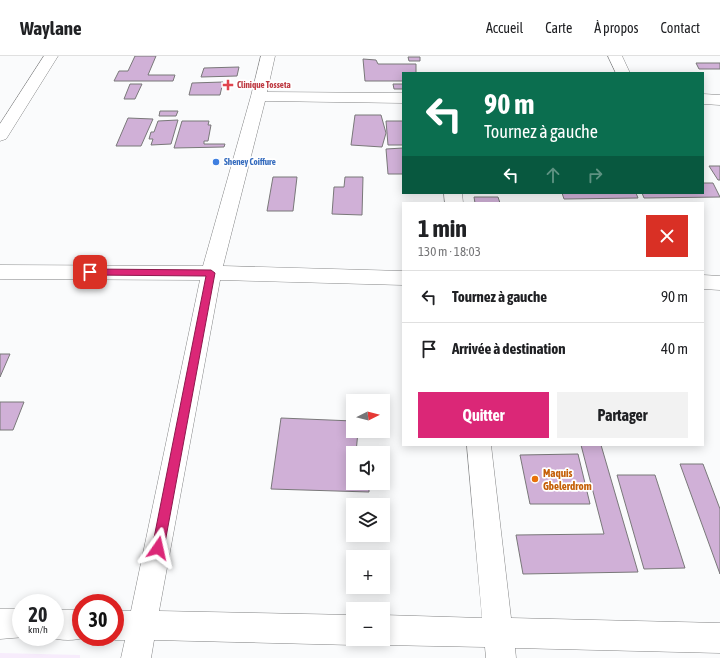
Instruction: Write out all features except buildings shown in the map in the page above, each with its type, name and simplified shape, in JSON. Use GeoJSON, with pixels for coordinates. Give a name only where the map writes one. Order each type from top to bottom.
{"type":"FeatureCollection","features":[{"type":"Feature","properties":{"kind":"street"},"geometry":{"type":"LineString","coordinates":[[0,136],[51,56]]}},
{"type":"Feature","properties":{"kind":"street"},"geometry":{"type":"LineString","coordinates":[[136,658],[211,273],[259,96],[268,56]]}},
{"type":"Feature","properties":{"kind":"street"},"geometry":{"type":"LineString","coordinates":[[615,56],[623,72]]}},
{"type":"Feature","properties":{"kind":"street"},"geometry":{"type":"LineString","coordinates":[[259,96],[402,98]]}},
{"type":"Feature","properties":{"kind":"street"},"geometry":{"type":"LineString","coordinates":[[704,99],[720,100]]}},
{"type":"Feature","properties":{"kind":"street"},"geometry":{"type":"LineString","coordinates":[[0,272],[211,273],[402,278]]}},
{"type":"Feature","properties":{"kind":"street"},"geometry":{"type":"LineString","coordinates":[[704,282],[720,283]]}},
{"type":"Feature","properties":{"kind":"street"},"geometry":{"type":"LineString","coordinates":[[479,446],[500,646]]}},
{"type":"Feature","properties":{"kind":"street"},"geometry":{"type":"LineString","coordinates":[[0,624],[12,624]]}},
{"type":"Feature","properties":{"kind":"street"},"geometry":{"type":"LineString","coordinates":[[124,625],[346,630]]}},
{"type":"Feature","properties":{"kind":"street"},"geometry":{"type":"LineString","coordinates":[[390,631],[500,646],[720,638]]}},
{"type":"Feature","properties":{"kind":"shaded area"},"geometry":{"type":"Polygon","coordinates":[[[0,653],[80,655],[80,658],[0,658],[0,653]]]}},
{"type":"Feature","properties":{"kind":"place","name":"Clinique Tosseta"},"geometry":{"type":"Point","coordinates":[228,85]}},
{"type":"Feature","properties":{"kind":"place","name":"Sheney Coiffure"},"geometry":{"type":"Point","coordinates":[216,162]}},
{"type":"Feature","properties":{"kind":"place","name":"Maquis Gbelerdrom"},"geometry":{"type":"Point","coordinates":[535,479]}},
{"type":"Feature","properties":{"kind":"route"},"geometry":{"type":"LineString","coordinates":[[90,272],[211,273],[158,548]]}}]}
